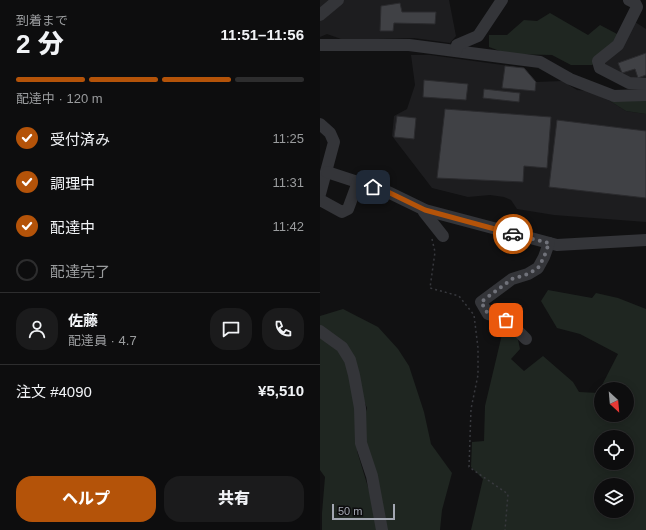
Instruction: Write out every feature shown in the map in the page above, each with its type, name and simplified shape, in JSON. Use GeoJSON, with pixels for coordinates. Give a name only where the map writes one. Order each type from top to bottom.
{"type":"FeatureCollection","features":[{"type":"Feature","properties":{"kind":"street"},"geometry":{"type":"LineString","coordinates":[[320,15],[338,0]]}},
{"type":"Feature","properties":{"kind":"street"},"geometry":{"type":"LineString","coordinates":[[456,51],[458,45],[478,36],[502,0]]}},
{"type":"Feature","properties":{"kind":"street"},"geometry":{"type":"LineString","coordinates":[[629,0],[635,3],[637,7],[618,45],[598,61],[600,68],[629,83],[646,84]]}},
{"type":"Feature","properties":{"kind":"street"},"geometry":{"type":"LineString","coordinates":[[320,44],[409,45],[540,62],[570,79],[614,96],[646,95]]}},
{"type":"Feature","properties":{"kind":"street"},"geometry":{"type":"LineString","coordinates":[[320,124],[330,133],[334,142],[320,194]]}},
{"type":"Feature","properties":{"kind":"street"},"geometry":{"type":"LineString","coordinates":[[327,172],[388,192],[425,210],[557,245],[646,240]]}},
{"type":"Feature","properties":{"kind":"street"},"geometry":{"type":"LineString","coordinates":[[320,201],[342,212],[348,209],[358,182]]}},
{"type":"Feature","properties":{"kind":"street"},"geometry":{"type":"LineString","coordinates":[[425,210],[424,212],[443,236]]}},
{"type":"Feature","properties":{"kind":"street"},"geometry":{"type":"LineString","coordinates":[[526,339],[506,320],[488,314],[481,302],[512,279],[528,274],[538,268],[549,243]]}},
{"type":"Feature","properties":{"kind":"street"},"geometry":{"type":"LineString","coordinates":[[320,331],[342,347],[350,360],[360,408],[361,443],[372,476],[382,530]]}},
{"type":"Feature","properties":{"kind":"path"},"geometry":{"type":"LineString","coordinates":[[429,233],[434,252],[430,288],[459,296],[474,315],[478,348],[478,375],[471,409],[469,467],[508,494],[505,530]]}},
{"type":"Feature","properties":{"kind":"shaded area"},"geometry":{"type":"Polygon","coordinates":[[[320,0],[449,0],[456,36],[450,43],[414,38],[344,40],[327,34],[320,37],[320,0]]]}},
{"type":"Feature","properties":{"kind":"shaded area"},"geometry":{"type":"Polygon","coordinates":[[[550,13],[588,35],[600,25],[619,35],[615,45],[592,65],[571,65],[552,55],[508,54],[489,47],[489,35],[507,35],[524,20],[537,21],[550,13]]]}},
{"type":"Feature","properties":{"kind":"shaded area"},"geometry":{"type":"Polygon","coordinates":[[[635,22],[646,29],[646,82],[634,81],[603,67],[602,61],[635,22]]]}},
{"type":"Feature","properties":{"kind":"shaded area"},"geometry":{"type":"Polygon","coordinates":[[[411,55],[430,55],[524,68],[536,82],[562,81],[577,90],[589,91],[626,111],[646,114],[646,222],[554,215],[517,209],[511,200],[504,197],[490,195],[468,197],[432,188],[392,136],[394,116],[407,109],[415,85],[411,55]]]}},
{"type":"Feature","properties":{"kind":"shaded area"},"geometry":{"type":"Polygon","coordinates":[[[646,98],[646,114],[626,111],[610,101],[646,98]]]}},
{"type":"Feature","properties":{"kind":"shaded area"},"geometry":{"type":"Polygon","coordinates":[[[548,290],[592,298],[596,293],[618,298],[646,309],[646,530],[471,530],[483,479],[471,467],[472,442],[484,441],[485,406],[504,326],[517,335],[520,349],[511,359],[524,371],[543,356],[573,382],[579,392],[594,393],[594,422],[634,422],[634,382],[604,382],[618,354],[580,334],[557,328],[541,301],[548,290]]]}},
{"type":"Feature","properties":{"kind":"shaded area"},"geometry":{"type":"Polygon","coordinates":[[[343,309],[378,327],[398,349],[409,366],[424,412],[431,444],[452,473],[442,510],[440,530],[385,530],[365,442],[363,421],[367,408],[361,393],[357,375],[320,328],[320,316],[343,309]]]}},
{"type":"Feature","properties":{"kind":"shaded area"},"geometry":{"type":"Polygon","coordinates":[[[320,338],[340,350],[348,361],[357,409],[357,451],[379,530],[322,530],[325,477],[320,470],[320,338]]]}},
{"type":"Feature","properties":{"kind":"building"},"geometry":{"type":"Polygon","coordinates":[[[400,3],[402,12],[436,12],[435,24],[394,23],[393,31],[380,31],[381,6],[400,3]]]}},
{"type":"Feature","properties":{"kind":"building"},"geometry":{"type":"Polygon","coordinates":[[[646,53],[646,75],[638,78],[635,69],[622,73],[618,63],[646,53]]]}},
{"type":"Feature","properties":{"kind":"building"},"geometry":{"type":"Polygon","coordinates":[[[505,66],[524,68],[536,82],[535,91],[502,88],[505,66]]]}},
{"type":"Feature","properties":{"kind":"building"},"geometry":{"type":"Polygon","coordinates":[[[424,80],[468,84],[466,100],[423,97],[424,80]]]}},
{"type":"Feature","properties":{"kind":"building"},"geometry":{"type":"Polygon","coordinates":[[[484,89],[520,93],[519,102],[483,98],[484,89]]]}},
{"type":"Feature","properties":{"kind":"building"},"geometry":{"type":"Polygon","coordinates":[[[445,109],[551,117],[547,168],[524,166],[523,182],[437,178],[445,109]]]}},
{"type":"Feature","properties":{"kind":"building"},"geometry":{"type":"Polygon","coordinates":[[[397,116],[416,118],[414,139],[394,137],[397,116]]]}},
{"type":"Feature","properties":{"kind":"building"},"geometry":{"type":"Polygon","coordinates":[[[557,120],[646,131],[646,198],[549,187],[557,120]]]}},
{"type":"Feature","properties":{"kind":"way so far"},"geometry":{"type":"LineString","coordinates":[[506,320],[488,314],[481,302],[512,279],[528,274],[538,268],[549,243],[513,234]]}},
{"type":"Feature","properties":{"kind":"route"},"geometry":{"type":"LineString","coordinates":[[373,187],[388,192],[425,210],[513,234]]}}]}
